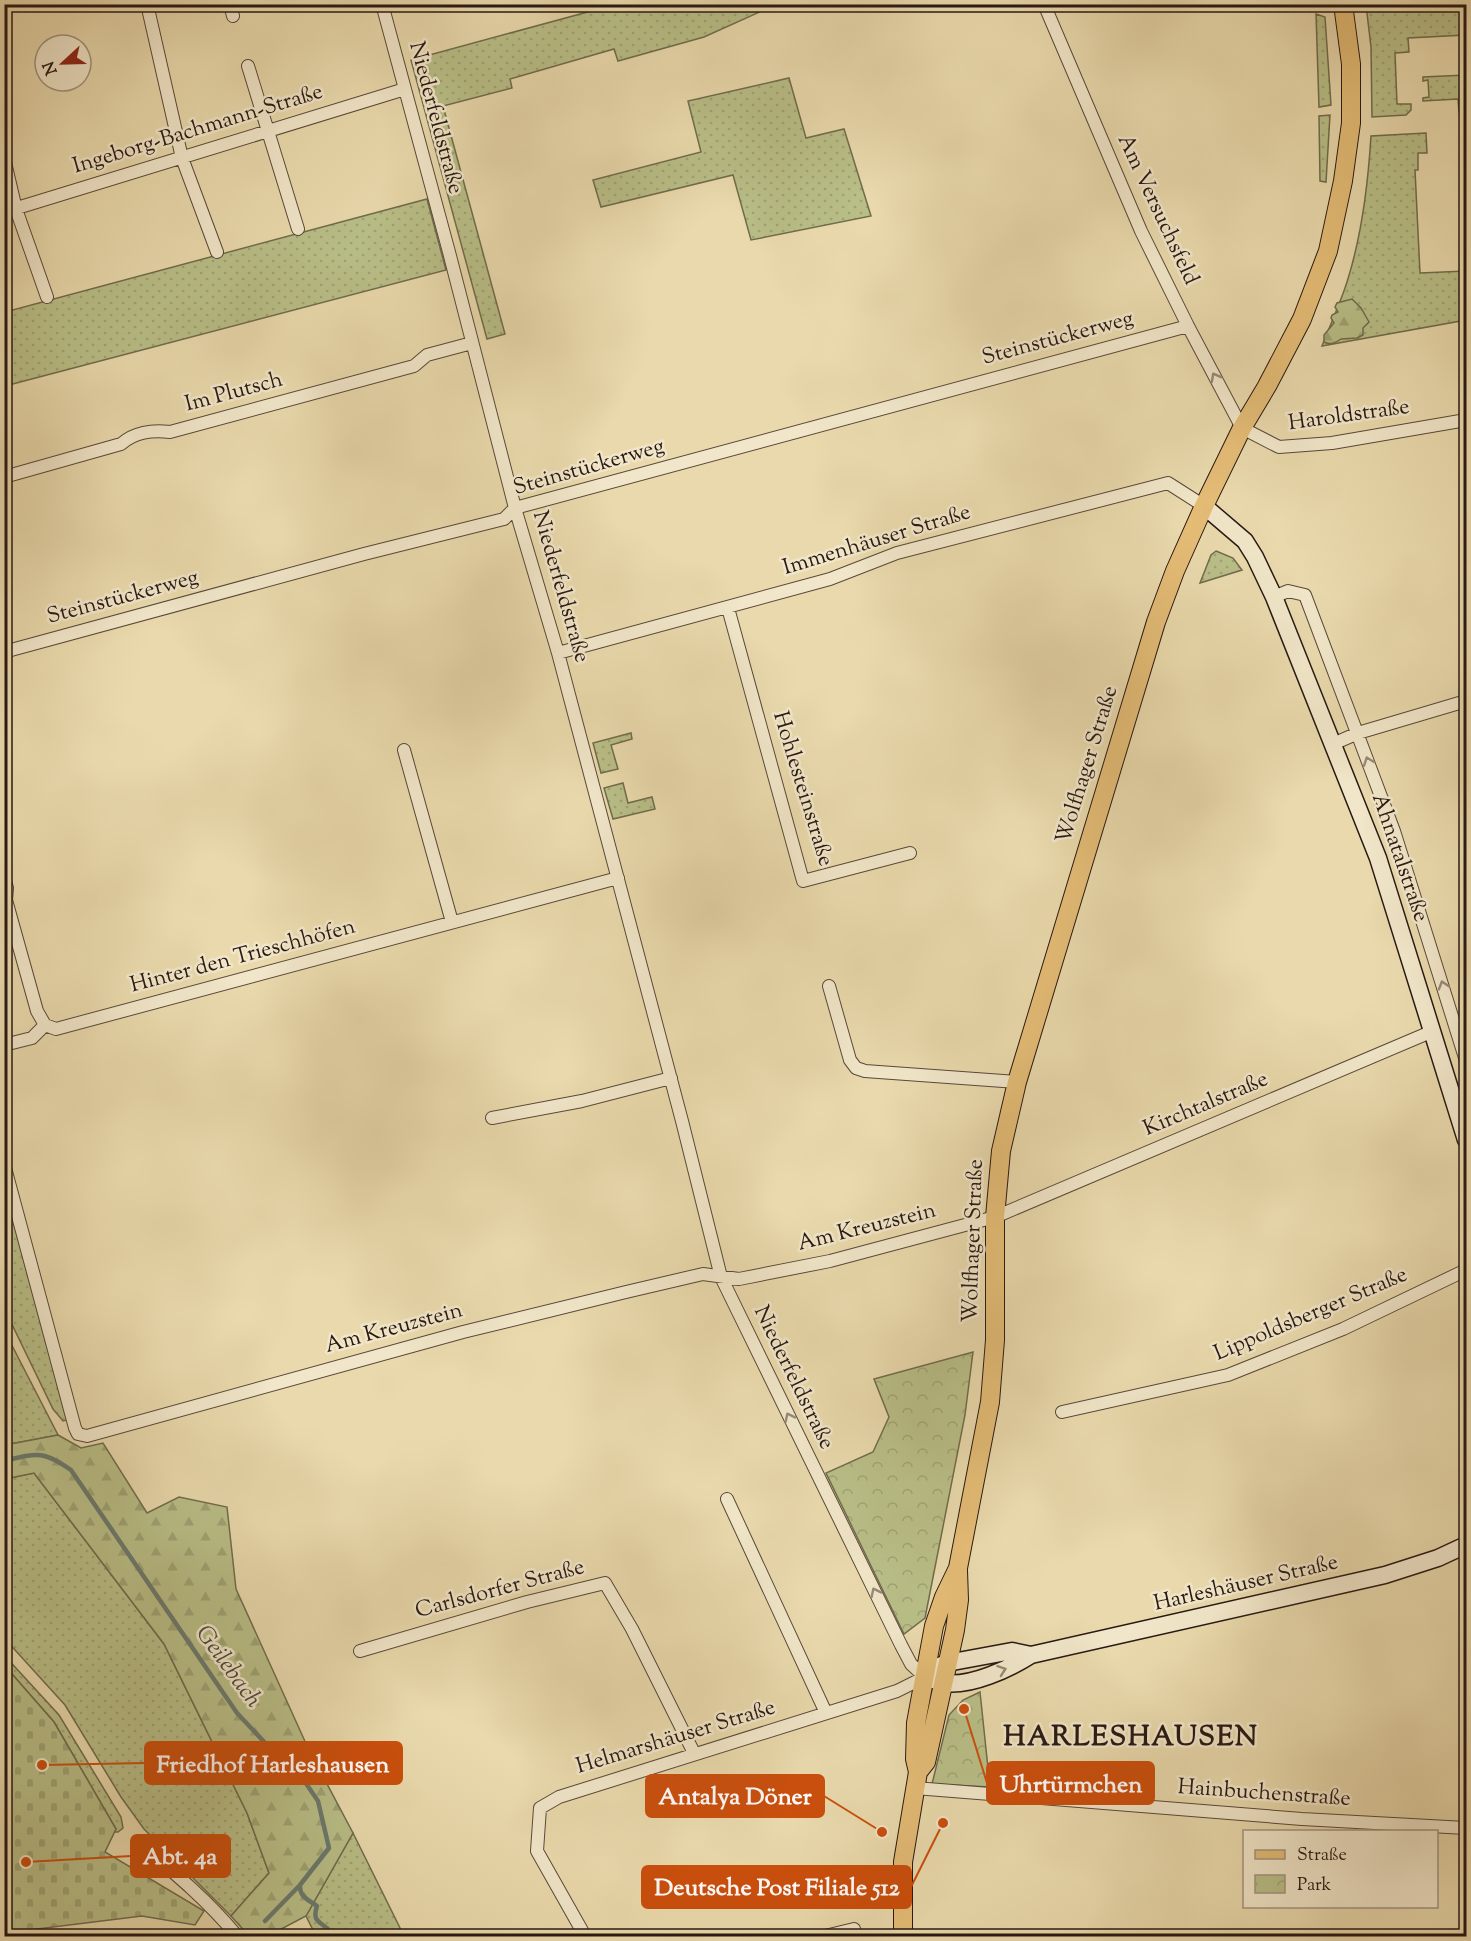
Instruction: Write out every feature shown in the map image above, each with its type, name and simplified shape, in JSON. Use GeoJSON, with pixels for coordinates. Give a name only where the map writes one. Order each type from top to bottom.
{"type":"FeatureCollection","features":[{"type":"Feature","properties":{"kind":"main road","name":"Wolfhager Straße"},"geometry":{"type":"LineString","coordinates":[[916,1780],[926,1762],[955,1630],[959,1600],[958,1568],[990,1401],[995,1340],[995,1217],[1001,1151],[1017,1082],[1156,622],[1175,570],[1242,428],[1302,319],[1328,251],[1343,181],[1351,123],[1351,64],[1343,4]]}},
{"type":"Feature","properties":{"kind":"main road","name":"Ahnatalstraße"},"geometry":{"type":"LineString","coordinates":[[1204,506],[1245,541],[1274,597],[1378,858],[1467,1140]]}},
{"type":"Feature","properties":{"kind":"main road","name":"Harleshäuser Straße"},"geometry":{"type":"LineString","coordinates":[[925,1677],[944,1683],[971,1681],[1013,1666],[1031,1655],[1385,1575],[1438,1558],[1467,1545]]}},
{"type":"Feature","properties":{"kind":"main road","name":"Wolfhager Straße"},"geometry":{"type":"LineString","coordinates":[[903,1936],[903,1863],[916,1780],[916,1724],[934,1626],[944,1597],[958,1568]]}},
{"type":"Feature","properties":{"kind":"main road","name":"Harleshäuser Straße"},"geometry":{"type":"LineString","coordinates":[[925,1677],[937,1667],[947,1663],[1012,1651],[1031,1655]]}},
{"type":"Feature","properties":{"kind":"main road","name":"Harleshäuser Straße"},"geometry":{"type":"LineString","coordinates":[[938,1708],[971,1681]]}},
{"type":"Feature","properties":{"kind":"street"},"geometry":{"type":"LineString","coordinates":[[147,4],[182,158],[216,252]]}},
{"type":"Feature","properties":{"kind":"street","name":"Niederfeldstraße"},"geometry":{"type":"LineString","coordinates":[[382,4],[515,508],[558,653],[722,1277],[911,1664],[925,1677]]}},
{"type":"Feature","properties":{"kind":"street","name":"Am Versuchsfeld"},"geometry":{"type":"LineString","coordinates":[[1044,4],[1141,231],[1242,428]]}},
{"type":"Feature","properties":{"kind":"street"},"geometry":{"type":"LineString","coordinates":[[248,66],[298,229]]}},
{"type":"Feature","properties":{"kind":"street","name":"Ingeborg-Bachmann-Straße"},"geometry":{"type":"LineString","coordinates":[[10,211],[405,89]]}},
{"type":"Feature","properties":{"kind":"street"},"geometry":{"type":"LineString","coordinates":[[4,158],[10,211],[47,297]]}},
{"type":"Feature","properties":{"kind":"street","name":"Steinstückerweg"},"geometry":{"type":"LineString","coordinates":[[4,654],[22,647],[364,554],[504,519],[515,508],[1188,326]]}},
{"type":"Feature","properties":{"kind":"street","name":"Im Plutsch"},"geometry":{"type":"LineString","coordinates":[[4,477],[121,444],[130,437],[152,430],[170,432],[414,366],[427,355],[472,344]]}},
{"type":"Feature","properties":{"kind":"street","name":"Haroldstraße"},"geometry":{"type":"LineString","coordinates":[[1242,428],[1279,447],[1332,443],[1467,420]]}},
{"type":"Feature","properties":{"kind":"street","name":"Immenhäuser Straße"},"geometry":{"type":"LineString","coordinates":[[558,653],[831,579],[897,553],[1168,483],[1204,506]]}},
{"type":"Feature","properties":{"kind":"street","name":"Ahnatalstraße"},"geometry":{"type":"LineString","coordinates":[[1274,597],[1288,591],[1305,595],[1418,902],[1467,1061]]}},
{"type":"Feature","properties":{"kind":"street","name":"Hohlesteinstraße"},"geometry":{"type":"LineString","coordinates":[[728,608],[803,881],[910,853]]}},
{"type":"Feature","properties":{"kind":"street"},"geometry":{"type":"LineString","coordinates":[[1333,744],[1358,734],[1467,701]]}},
{"type":"Feature","properties":{"kind":"street"},"geometry":{"type":"LineString","coordinates":[[404,750],[452,922]]}},
{"type":"Feature","properties":{"kind":"street"},"geometry":{"type":"LineString","coordinates":[[4,878],[7,888],[6,900],[37,1011],[45,1025],[32,1038],[4,1045]]}},
{"type":"Feature","properties":{"kind":"street","name":"Hinter den Trieschhöfen"},"geometry":{"type":"LineString","coordinates":[[45,1025],[56,1029],[618,878]]}},
{"type":"Feature","properties":{"kind":"street"},"geometry":{"type":"LineString","coordinates":[[829,986],[850,1060],[856,1068],[865,1071],[1017,1082]]}},
{"type":"Feature","properties":{"kind":"street","name":"Kirchtalstraße"},"geometry":{"type":"LineString","coordinates":[[995,1217],[1433,1031]]}},
{"type":"Feature","properties":{"kind":"street"},"geometry":{"type":"LineString","coordinates":[[492,1118],[582,1101],[670,1078]]}},
{"type":"Feature","properties":{"kind":"street","name":"Am Kreuzstein"},"geometry":{"type":"LineString","coordinates":[[4,1164],[75,1428],[78,1434],[84,1436],[486,1326],[703,1274],[740,1279],[830,1261],[995,1217]]}},
{"type":"Feature","properties":{"kind":"street","name":"Lippoldsberger Straße"},"geometry":{"type":"LineString","coordinates":[[1062,1412],[1228,1375],[1343,1329],[1467,1270]]}},
{"type":"Feature","properties":{"kind":"street"},"geometry":{"type":"LineString","coordinates":[[727,1499],[826,1713]]}},
{"type":"Feature","properties":{"kind":"street","name":"Carlsdorfer Straße"},"geometry":{"type":"LineString","coordinates":[[360,1651],[526,1602],[605,1583],[632,1629],[694,1753]]}},
{"type":"Feature","properties":{"kind":"street","name":"Helmarshäuser Straße"},"geometry":{"type":"LineString","coordinates":[[585,1936],[537,1851],[540,1808],[559,1797],[897,1691],[925,1677]]}},
{"type":"Feature","properties":{"kind":"street","name":"Hainbuchenstraße"},"geometry":{"type":"LineString","coordinates":[[916,1780],[1302,1819],[1467,1828]]}},
{"type":"Feature","properties":{"kind":"street"},"geometry":{"type":"LineString","coordinates":[[141,1845],[181,1877],[237,1936]]}},
{"type":"Feature","properties":{"kind":"street"},"geometry":{"type":"LineString","coordinates":[[825,1936],[855,1929]]}},
{"type":"Feature","properties":{"kind":"green space"},"geometry":{"type":"Polygon","coordinates":[[[617,4],[775,5],[704,37],[618,61],[614,49],[510,79],[512,88],[443,106],[505,334],[487,339],[411,60],[617,4]]]}},
{"type":"Feature","properties":{"kind":"green space"},"geometry":{"type":"Polygon","coordinates":[[[1366,5],[1466,9],[1466,35],[1408,38],[1409,52],[1395,53],[1397,104],[1411,104],[1411,110],[1406,115],[1372,117],[1371,47],[1366,5]]]}},
{"type":"Feature","properties":{"kind":"green space"},"geometry":{"type":"Polygon","coordinates":[[[1316,14],[1325,17],[1331,105],[1319,107],[1316,14]]]}},
{"type":"Feature","properties":{"kind":"green space"},"geometry":{"type":"Polygon","coordinates":[[[1466,75],[1464,111],[1459,112],[1458,99],[1423,101],[1423,98],[1429,97],[1428,80],[1423,81],[1423,77],[1466,75]]]}},
{"type":"Feature","properties":{"kind":"green space"},"geometry":{"type":"Polygon","coordinates":[[[789,78],[806,138],[844,129],[871,216],[751,240],[733,175],[601,207],[593,180],[701,152],[688,101],[789,78]]]}},
{"type":"Feature","properties":{"kind":"green space"},"geometry":{"type":"Polygon","coordinates":[[[1330,115],[1326,182],[1320,181],[1319,116],[1330,115]]]}},
{"type":"Feature","properties":{"kind":"green space"},"geometry":{"type":"Polygon","coordinates":[[[1426,133],[1427,153],[1418,153],[1418,170],[1415,170],[1420,273],[1466,271],[1466,320],[1322,346],[1344,290],[1357,246],[1366,191],[1371,136],[1426,133]]]}},
{"type":"Feature","properties":{"kind":"green space"},"geometry":{"type":"Polygon","coordinates":[[[427,199],[446,270],[5,386],[5,312],[427,199]]]}},
{"type":"Feature","properties":{"kind":"green space"},"geometry":{"type":"Polygon","coordinates":[[[1352,299],[1361,308],[1369,322],[1363,328],[1363,335],[1332,343],[1324,342],[1324,335],[1334,323],[1332,315],[1338,312],[1335,307],[1337,303],[1352,299]]]}},
{"type":"Feature","properties":{"kind":"green space"},"geometry":{"type":"Polygon","coordinates":[[[1216,551],[1233,558],[1242,570],[1200,583],[1211,555],[1216,551]]]}},
{"type":"Feature","properties":{"kind":"green space"},"geometry":{"type":"Polygon","coordinates":[[[631,733],[632,739],[611,745],[618,769],[601,773],[593,743],[631,733]]]}},
{"type":"Feature","properties":{"kind":"green space"},"geometry":{"type":"Polygon","coordinates":[[[623,783],[628,803],[652,797],[655,809],[613,819],[604,788],[623,783]]]}},
{"type":"Feature","properties":{"kind":"green space"},"geometry":{"type":"Polygon","coordinates":[[[4,1187],[67,1420],[63,1421],[53,1409],[5,1310],[4,1187]]]}},
{"type":"Feature","properties":{"kind":"green space"},"geometry":{"type":"Polygon","coordinates":[[[4,1330],[58,1435],[5,1445],[4,1330]]]}},
{"type":"Feature","properties":{"kind":"green space"},"geometry":{"type":"Polygon","coordinates":[[[973,1352],[965,1415],[925,1618],[904,1634],[826,1473],[873,1452],[889,1417],[874,1379],[973,1352]]]}},
{"type":"Feature","properties":{"kind":"green space"},"geometry":{"type":"Polygon","coordinates":[[[58,1435],[81,1448],[103,1443],[147,1513],[179,1497],[227,1507],[236,1589],[308,1748],[353,1833],[306,1916],[268,1936],[249,1936],[231,1916],[269,1873],[247,1813],[164,1644],[34,1473],[5,1479],[5,1445],[58,1435]]]}},
{"type":"Feature","properties":{"kind":"green space"},"geometry":{"type":"Polygon","coordinates":[[[34,1473],[164,1644],[247,1813],[269,1873],[231,1916],[144,1829],[121,1797],[65,1705],[5,1639],[5,1479],[34,1473]]]}},
{"type":"Feature","properties":{"kind":"green space"},"geometry":{"type":"Polygon","coordinates":[[[4,1655],[59,1715],[121,1817],[123,1828],[118,1832],[114,1832],[116,1829],[54,1722],[5,1666],[4,1655]]]}},
{"type":"Feature","properties":{"kind":"green space"},"geometry":{"type":"Polygon","coordinates":[[[5,1666],[54,1722],[116,1829],[105,1852],[204,1911],[195,1925],[142,1916],[5,1933],[5,1666]]]}},
{"type":"Feature","properties":{"kind":"green space"},"geometry":{"type":"Polygon","coordinates":[[[980,1692],[990,1787],[932,1784],[949,1715],[963,1700],[980,1692]]]}},
{"type":"Feature","properties":{"kind":"green space"},"geometry":{"type":"Polygon","coordinates":[[[353,1833],[404,1936],[316,1936],[306,1916],[353,1833]]]}},
{"type":"Feature","properties":{"kind":"waterway","name":"Geilebach"},"geometry":{"type":"LineString","coordinates":[[4,1461],[39,1455],[53,1459],[71,1470],[237,1713],[268,1746],[292,1763],[318,1801],[329,1848],[300,1885],[300,1889],[305,1898],[317,1906],[315,1915],[319,1922],[328,1929],[327,1936]]}},
{"type":"Feature","properties":{"kind":"waterway"},"geometry":{"type":"LineString","coordinates":[[265,1921],[300,1885]]}},
{"type":"Feature","properties":{"kind":"place","name":"Uhrtürmchen"},"geometry":{"type":"Point","coordinates":[964,1709]}},
{"type":"Feature","properties":{"kind":"place","name":"Friedhof Harleshausen"},"geometry":{"type":"Point","coordinates":[42,1765]}},
{"type":"Feature","properties":{"kind":"place","name":"Deutsche Post Filiale 512"},"geometry":{"type":"Point","coordinates":[943,1823]}},
{"type":"Feature","properties":{"kind":"place","name":"Antalya Döner"},"geometry":{"type":"Point","coordinates":[882,1832]}},
{"type":"Feature","properties":{"kind":"place","name":"Abt. 4a"},"geometry":{"type":"Point","coordinates":[26,1862]}},
{"type":"Feature","properties":{"kind":"district","name":"HARLESHAUSEN"},"geometry":{"type":"Point","coordinates":[1131,1738]}}]}
